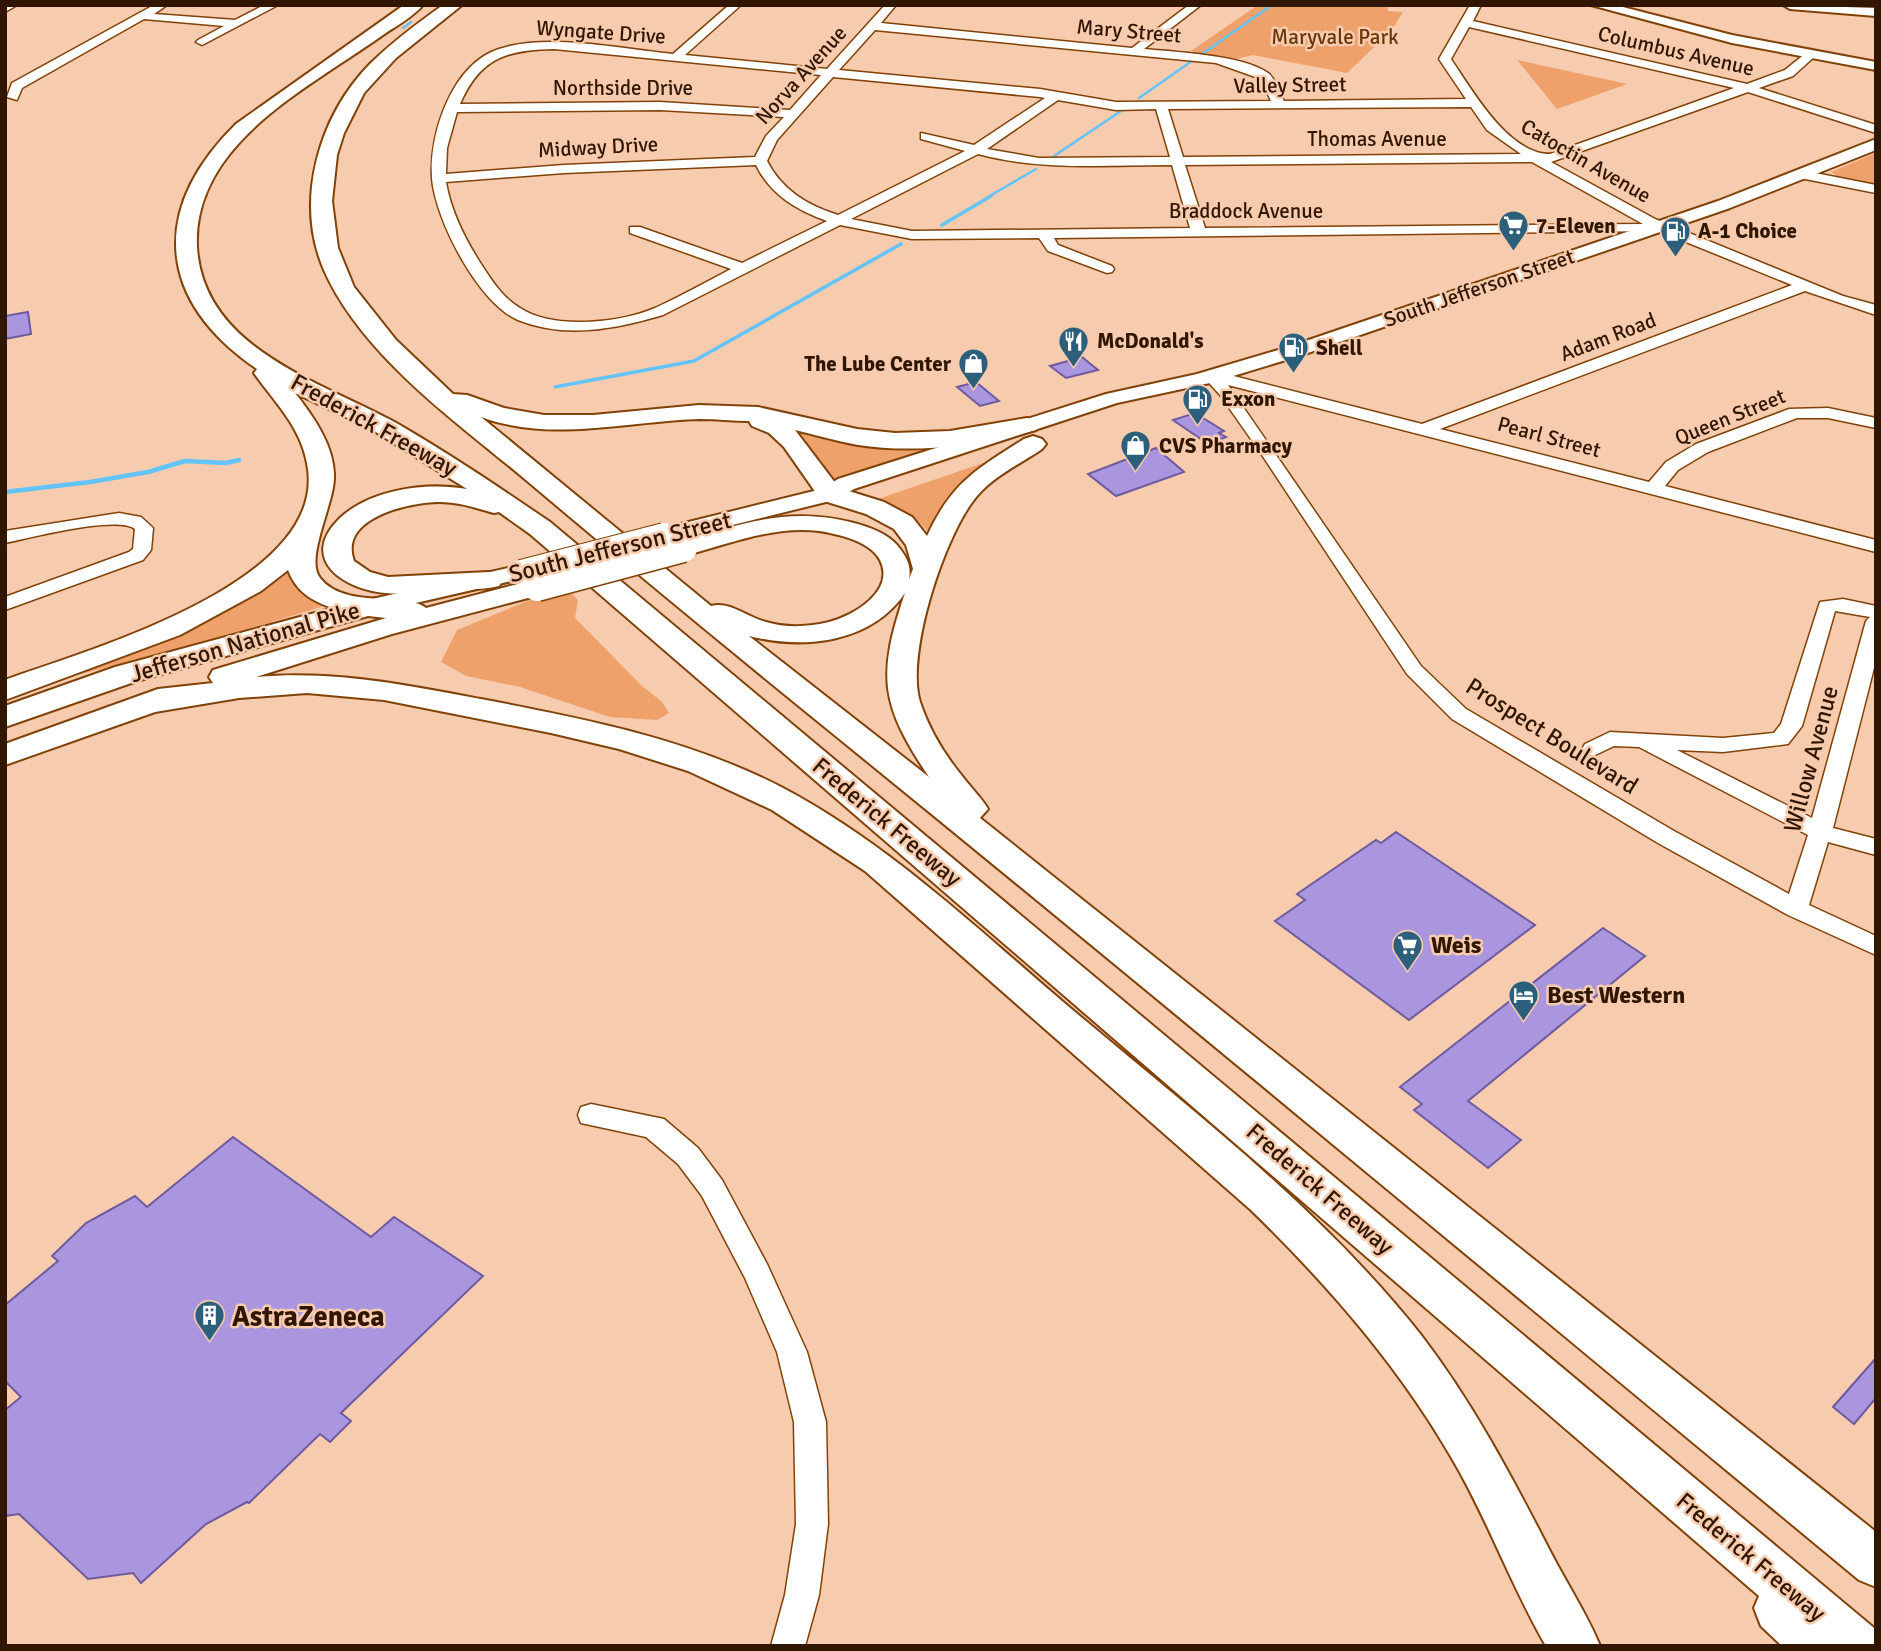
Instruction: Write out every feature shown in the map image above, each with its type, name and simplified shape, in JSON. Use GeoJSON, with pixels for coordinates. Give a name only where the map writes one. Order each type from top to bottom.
{"type":"FeatureCollection","features":[{"type":"Feature","properties":{"kind":"highway","name":"Frederick Freeway"},"geometry":{"type":"LineString","coordinates":[[414,5],[242,129],[219,155],[198,190],[187,221],[185,256],[203,305],[215,323],[240,346],[299,385],[376,422],[451,465],[540,527],[1856,1646]]}},
{"type":"Feature","properties":{"kind":"highway","name":"Frederick Freeway"},"geometry":{"type":"LineString","coordinates":[[466,5],[446,11],[381,62],[348,105],[334,133],[323,167],[321,196],[327,250],[343,284],[400,360],[671,588],[1059,898],[1876,1563]]}},
{"type":"Feature","properties":{"kind":"highway"},"geometry":{"type":"LineString","coordinates":[[240,346],[275,383],[301,418],[321,470],[319,497],[303,556],[302,569],[305,578],[312,587],[332,600],[368,607],[414,611]]}},
{"type":"Feature","properties":{"kind":"highway"},"geometry":{"type":"LineString","coordinates":[[436,392],[490,413],[544,422],[593,422],[690,412],[740,413],[773,416],[858,437],[895,441],[964,438],[1004,427],[1030,434]]}},
{"type":"Feature","properties":{"kind":"highway"},"geometry":{"type":"LineString","coordinates":[[740,413],[778,428],[793,442],[830,494],[875,508],[903,523],[914,534],[926,567]]}},
{"type":"Feature","properties":{"kind":"highway"},"geometry":{"type":"LineString","coordinates":[[1030,434],[968,490],[947,519],[926,567],[908,632],[901,684],[909,708],[944,776],[1059,898]]}},
{"type":"Feature","properties":{"kind":"highway"},"geometry":{"type":"LineString","coordinates":[[489,580],[398,586],[371,582],[357,577],[340,562],[338,542],[343,533],[363,514],[394,501],[429,494],[477,499],[540,527]]}},
{"type":"Feature","properties":{"kind":"highway"},"geometry":{"type":"LineString","coordinates":[[5,754],[529,579],[673,542],[782,524],[833,525],[861,533],[882,546],[894,563],[896,582],[885,601],[864,617],[834,628],[800,633],[766,631],[736,621],[671,588]]}},
{"type":"Feature","properties":{"kind":"highway"},"geometry":{"type":"LineString","coordinates":[[5,691],[148,636],[242,593],[289,554],[310,528]]}},
{"type":"Feature","properties":{"kind":"highway","name":"Jefferson National Pike"},"geometry":{"type":"LineString","coordinates":[[5,717],[126,674],[368,607]]}},
{"type":"Feature","properties":{"kind":"highway","name":"Jefferson National Pike"},"geometry":{"type":"LineString","coordinates":[[5,754],[28,741],[167,686],[320,637],[414,611]]}},
{"type":"Feature","properties":{"kind":"highway"},"geometry":{"type":"LineString","coordinates":[[5,700],[125,667],[248,639]]}},
{"type":"Feature","properties":{"kind":"highway"},"geometry":{"type":"LineString","coordinates":[[150,704],[224,690],[281,685],[328,684],[382,690],[590,731],[657,749],[768,794],[820,824],[877,863],[1266,1198],[1376,1309],[1423,1373],[1474,1453],[1551,1607],[1575,1646]]}},
{"type":"Feature","properties":{"kind":"highway"},"geometry":{"type":"LineString","coordinates":[[1242,1122],[1273,1174],[1391,1302],[1441,1371],[1489,1452],[1533,1539],[1564,1609],[1575,1646]]}},
{"type":"Feature","properties":{"kind":"highway"},"geometry":{"type":"LineString","coordinates":[[1420,1276],[1819,1646]]}},
{"type":"Feature","properties":{"kind":"main road"},"geometry":{"type":"LineString","coordinates":[[1599,5],[1719,36],[1876,66]]}},
{"type":"Feature","properties":{"kind":"main road"},"geometry":{"type":"LineString","coordinates":[[1790,5],[1876,12]]}},
{"type":"Feature","properties":{"kind":"main road","name":"South Jefferson Street"},"geometry":{"type":"LineString","coordinates":[[673,542],[830,494],[850,495],[1030,434],[1133,409],[1156,391],[1240,368],[1672,224],[1876,144]]}},
{"type":"Feature","properties":{"kind":"main road"},"geometry":{"type":"LineString","coordinates":[[1588,230],[1606,234],[1616,241]]}},
{"type":"Feature","properties":{"kind":"main road","name":"South Jefferson Street"},"geometry":{"type":"LineString","coordinates":[[414,611],[469,595],[489,580],[529,579]]}},
{"type":"Feature","properties":{"kind":"main road","name":"Jefferson National Pike"},"geometry":{"type":"LineString","coordinates":[[368,607],[489,580]]}},
{"type":"Feature","properties":{"kind":"street"},"geometry":{"type":"LineString","coordinates":[[5,9],[12,5]]}},
{"type":"Feature","properties":{"kind":"street"},"geometry":{"type":"LineString","coordinates":[[13,97],[16,86],[162,5]]}},
{"type":"Feature","properties":{"kind":"street"},"geometry":{"type":"LineString","coordinates":[[202,42],[273,5]]}},
{"type":"Feature","properties":{"kind":"street"},"geometry":{"type":"LineString","coordinates":[[676,58],[736,5]]}},
{"type":"Feature","properties":{"kind":"street","name":"Norva Avenue"},"geometry":{"type":"LineString","coordinates":[[840,219],[787,197],[771,183],[760,161],[766,145],[891,5]]}},
{"type":"Feature","properties":{"kind":"street","name":"Catoctin Avenue"},"geometry":{"type":"LineString","coordinates":[[1476,5],[1464,22],[1446,59],[1496,132],[1536,159],[1657,227],[1804,286],[1876,310]]}},
{"type":"Feature","properties":{"kind":"street"},"geometry":{"type":"LineString","coordinates":[[1180,6],[1195,6]]}},
{"type":"Feature","properties":{"kind":"street"},"geometry":{"type":"LineString","coordinates":[[1135,51],[1195,6]]}},
{"type":"Feature","properties":{"kind":"street"},"geometry":{"type":"LineString","coordinates":[[143,16],[237,24]]}},
{"type":"Feature","properties":{"kind":"street","name":"Columbus Avenue"},"geometry":{"type":"LineString","coordinates":[[1464,22],[1748,88],[1876,129]]}},
{"type":"Feature","properties":{"kind":"street","name":"Mary Street"},"geometry":{"type":"LineString","coordinates":[[873,26],[1205,58],[1250,68],[1266,78],[1279,104]]}},
{"type":"Feature","properties":{"kind":"street","name":"Wyngate Drive"},"geometry":{"type":"LineString","coordinates":[[1056,96],[976,150],[658,312],[619,322],[575,326],[522,316],[508,306],[487,284],[454,233],[439,178],[444,130],[452,108],[482,63],[495,55],[515,49],[554,46],[1056,96],[1107,105]]}},
{"type":"Feature","properties":{"kind":"street","name":"Thomas Avenue"},"geometry":{"type":"LineString","coordinates":[[926,136],[1007,158],[1039,162],[1552,158],[1789,73],[1798,69],[1810,55]]}},
{"type":"Feature","properties":{"kind":"street","name":"Valley Street"},"geometry":{"type":"LineString","coordinates":[[1107,105],[1474,103]]}},
{"type":"Feature","properties":{"kind":"street","name":"Northside Drive"},"geometry":{"type":"LineString","coordinates":[[452,108],[660,106],[793,114]]}},
{"type":"Feature","properties":{"kind":"street"},"geometry":{"type":"LineString","coordinates":[[1161,106],[1199,233]]}},
{"type":"Feature","properties":{"kind":"street","name":"Midway Drive"},"geometry":{"type":"LineString","coordinates":[[439,178],[577,168],[760,161]]}},
{"type":"Feature","properties":{"kind":"street"},"geometry":{"type":"LineString","coordinates":[[1800,174],[1876,189]]}},
{"type":"Feature","properties":{"kind":"street","name":"Braddock Avenue"},"geometry":{"type":"LineString","coordinates":[[840,219],[898,234],[1588,230],[1657,227]]}},
{"type":"Feature","properties":{"kind":"street"},"geometry":{"type":"LineString","coordinates":[[635,230],[742,268]]}},
{"type":"Feature","properties":{"kind":"street"},"geometry":{"type":"LineString","coordinates":[[1044,234],[1053,248],[1107,270]]}},
{"type":"Feature","properties":{"kind":"street","name":"Adam Road"},"geometry":{"type":"LineString","coordinates":[[1427,428],[1804,286]]}},
{"type":"Feature","properties":{"kind":"street","name":"Pearl Street"},"geometry":{"type":"LineString","coordinates":[[1210,375],[1427,428],[1876,546]]}},
{"type":"Feature","properties":{"kind":"street","name":"Prospect Boulevard"},"geometry":{"type":"LineString","coordinates":[[1210,375],[1226,392],[1268,452],[1414,670],[1459,714],[1666,837],[1796,909],[1876,946]]}},
{"type":"Feature","properties":{"kind":"street","name":"Queen Street"},"geometry":{"type":"LineString","coordinates":[[1654,488],[1672,466],[1702,448],[1795,413],[1828,413],[1876,423]]}},
{"type":"Feature","properties":{"kind":"street"},"geometry":{"type":"LineString","coordinates":[[5,537],[111,520],[129,519],[139,522],[144,528],[142,550],[136,556],[5,604]]}},
{"type":"Feature","properties":{"kind":"street"},"geometry":{"type":"LineString","coordinates":[[1593,749],[1610,739],[1723,745],[1780,738],[1791,726],[1827,606],[1843,605],[1876,612]]}},
{"type":"Feature","properties":{"kind":"street","name":"Willow Avenue"},"geometry":{"type":"LineString","coordinates":[[1796,909],[1868,672],[1876,621]]}},
{"type":"Feature","properties":{"kind":"street"},"geometry":{"type":"LineString","coordinates":[[1640,739],[1820,832],[1876,847]]}},
{"type":"Feature","properties":{"kind":"street"},"geometry":{"type":"LineString","coordinates":[[591,1115],[653,1126],[688,1156],[712,1188],[757,1273],[792,1352],[810,1422],[812,1524],[802,1595],[788,1646]]}},
{"type":"Feature","properties":{"kind":"green space","name":"Maryvale Park"},"geometry":{"type":"Polygon","coordinates":[[[1258,5],[1387,5],[1388,11],[1403,12],[1392,30],[1347,73],[1253,55],[1236,59],[1191,51],[1258,5]]]}},
{"type":"Feature","properties":{"kind":"green space"},"geometry":{"type":"Polygon","coordinates":[[[1517,60],[1627,84],[1557,109],[1517,60]]]}},
{"type":"Feature","properties":{"kind":"green space"},"geometry":{"type":"Polygon","coordinates":[[[1876,153],[1876,184],[1839,177],[1831,172],[1876,153]]]}},
{"type":"Feature","properties":{"kind":"green space"},"geometry":{"type":"Polygon","coordinates":[[[775,420],[958,442],[835,480],[793,433],[775,420]]]}},
{"type":"Feature","properties":{"kind":"green space"},"geometry":{"type":"Polygon","coordinates":[[[995,459],[931,534],[913,517],[875,500],[995,459]]]}},
{"type":"Feature","properties":{"kind":"green space"},"geometry":{"type":"Polygon","coordinates":[[[288,561],[324,605],[228,635],[17,691],[288,561]]]}},
{"type":"Feature","properties":{"kind":"green space"},"geometry":{"type":"Polygon","coordinates":[[[567,589],[578,600],[575,618],[642,686],[662,702],[669,713],[657,720],[610,717],[520,687],[466,676],[441,662],[457,630],[530,600],[567,589]]]}},
{"type":"Feature","properties":{"kind":"building"},"geometry":{"type":"Polygon","coordinates":[[[28,312],[31,334],[5,339],[5,316],[28,312]]]}},
{"type":"Feature","properties":{"kind":"building","name":"McDonald's"},"geometry":{"type":"Polygon","coordinates":[[[1082,357],[1098,370],[1066,378],[1050,366],[1082,357]]]}},
{"type":"Feature","properties":{"kind":"building","name":"The Lube Center"},"geometry":{"type":"Polygon","coordinates":[[[976,382],[999,401],[980,406],[957,387],[976,382]]]}},
{"type":"Feature","properties":{"kind":"building","name":"Exxon"},"geometry":{"type":"Polygon","coordinates":[[[1195,413],[1224,431],[1219,433],[1226,437],[1208,444],[1173,420],[1195,413]]]}},
{"type":"Feature","properties":{"kind":"building","name":"CVS Pharmacy"},"geometry":{"type":"Polygon","coordinates":[[[1156,448],[1184,472],[1116,496],[1088,474],[1156,448]]]}},
{"type":"Feature","properties":{"kind":"building","name":"Weis"},"geometry":{"type":"Polygon","coordinates":[[[1396,832],[1535,925],[1409,1020],[1275,921],[1305,900],[1297,894],[1376,840],[1381,843],[1396,832]]]}},
{"type":"Feature","properties":{"kind":"building","name":"Best Western"},"geometry":{"type":"Polygon","coordinates":[[[1603,928],[1645,956],[1468,1101],[1521,1140],[1488,1168],[1414,1110],[1422,1104],[1400,1087],[1603,928]]]}},
{"type":"Feature","properties":{"kind":"building","name":"AstraZeneca"},"geometry":{"type":"Polygon","coordinates":[[[233,1137],[371,1237],[394,1217],[483,1276],[341,1413],[351,1421],[330,1442],[320,1434],[249,1503],[206,1524],[141,1583],[133,1573],[88,1579],[19,1514],[5,1516],[5,1410],[21,1397],[5,1381],[5,1305],[58,1261],[52,1256],[86,1223],[135,1196],[147,1207],[233,1137]]]}},
{"type":"Feature","properties":{"kind":"building"},"geometry":{"type":"Polygon","coordinates":[[[1876,1358],[1876,1398],[1854,1424],[1833,1407],[1876,1358]]]}},
{"type":"Feature","properties":{"kind":"waterway"},"geometry":{"type":"LineString","coordinates":[[1139,98],[1272,5]]}},
{"type":"Feature","properties":{"kind":"waterway"},"geometry":{"type":"LineString","coordinates":[[403,28],[411,22]]}},
{"type":"Feature","properties":{"kind":"waterway"},"geometry":{"type":"LineString","coordinates":[[1054,156],[1121,111]]}},
{"type":"Feature","properties":{"kind":"waterway"},"geometry":{"type":"LineString","coordinates":[[988,197],[1036,169]]}},
{"type":"Feature","properties":{"kind":"waterway"},"geometry":{"type":"LineString","coordinates":[[942,225],[991,196]]}},
{"type":"Feature","properties":{"kind":"waterway"},"geometry":{"type":"LineString","coordinates":[[555,387],[694,361],[901,244]]}},
{"type":"Feature","properties":{"kind":"waterway"},"geometry":{"type":"LineString","coordinates":[[5,492],[90,482],[148,472],[185,461],[226,463],[239,460]]}},
{"type":"Feature","properties":{"kind":"place","name":"7-Eleven"},"geometry":{"type":"Point","coordinates":[1513,253]}},
{"type":"Feature","properties":{"kind":"place","name":"A-1 Choice"},"geometry":{"type":"Point","coordinates":[1675,258]}},
{"type":"Feature","properties":{"kind":"place","name":"McDonald's"},"geometry":{"type":"Point","coordinates":[1074,368]}},
{"type":"Feature","properties":{"kind":"place","name":"Shell"},"geometry":{"type":"Point","coordinates":[1293,375]}},
{"type":"Feature","properties":{"kind":"place","name":"The Lube Center"},"geometry":{"type":"Point","coordinates":[974,391]}},
{"type":"Feature","properties":{"kind":"place","name":"Exxon"},"geometry":{"type":"Point","coordinates":[1198,426]}},
{"type":"Feature","properties":{"kind":"place","name":"CVS Pharmacy"},"geometry":{"type":"Point","coordinates":[1136,473]}},
{"type":"Feature","properties":{"kind":"place","name":"Weis"},"geometry":{"type":"Point","coordinates":[1408,972]}},
{"type":"Feature","properties":{"kind":"place","name":"Best Western"},"geometry":{"type":"Point","coordinates":[1524,1022]}},
{"type":"Feature","properties":{"kind":"place","name":"AstraZeneca"},"geometry":{"type":"Point","coordinates":[209,1343]}}]}
